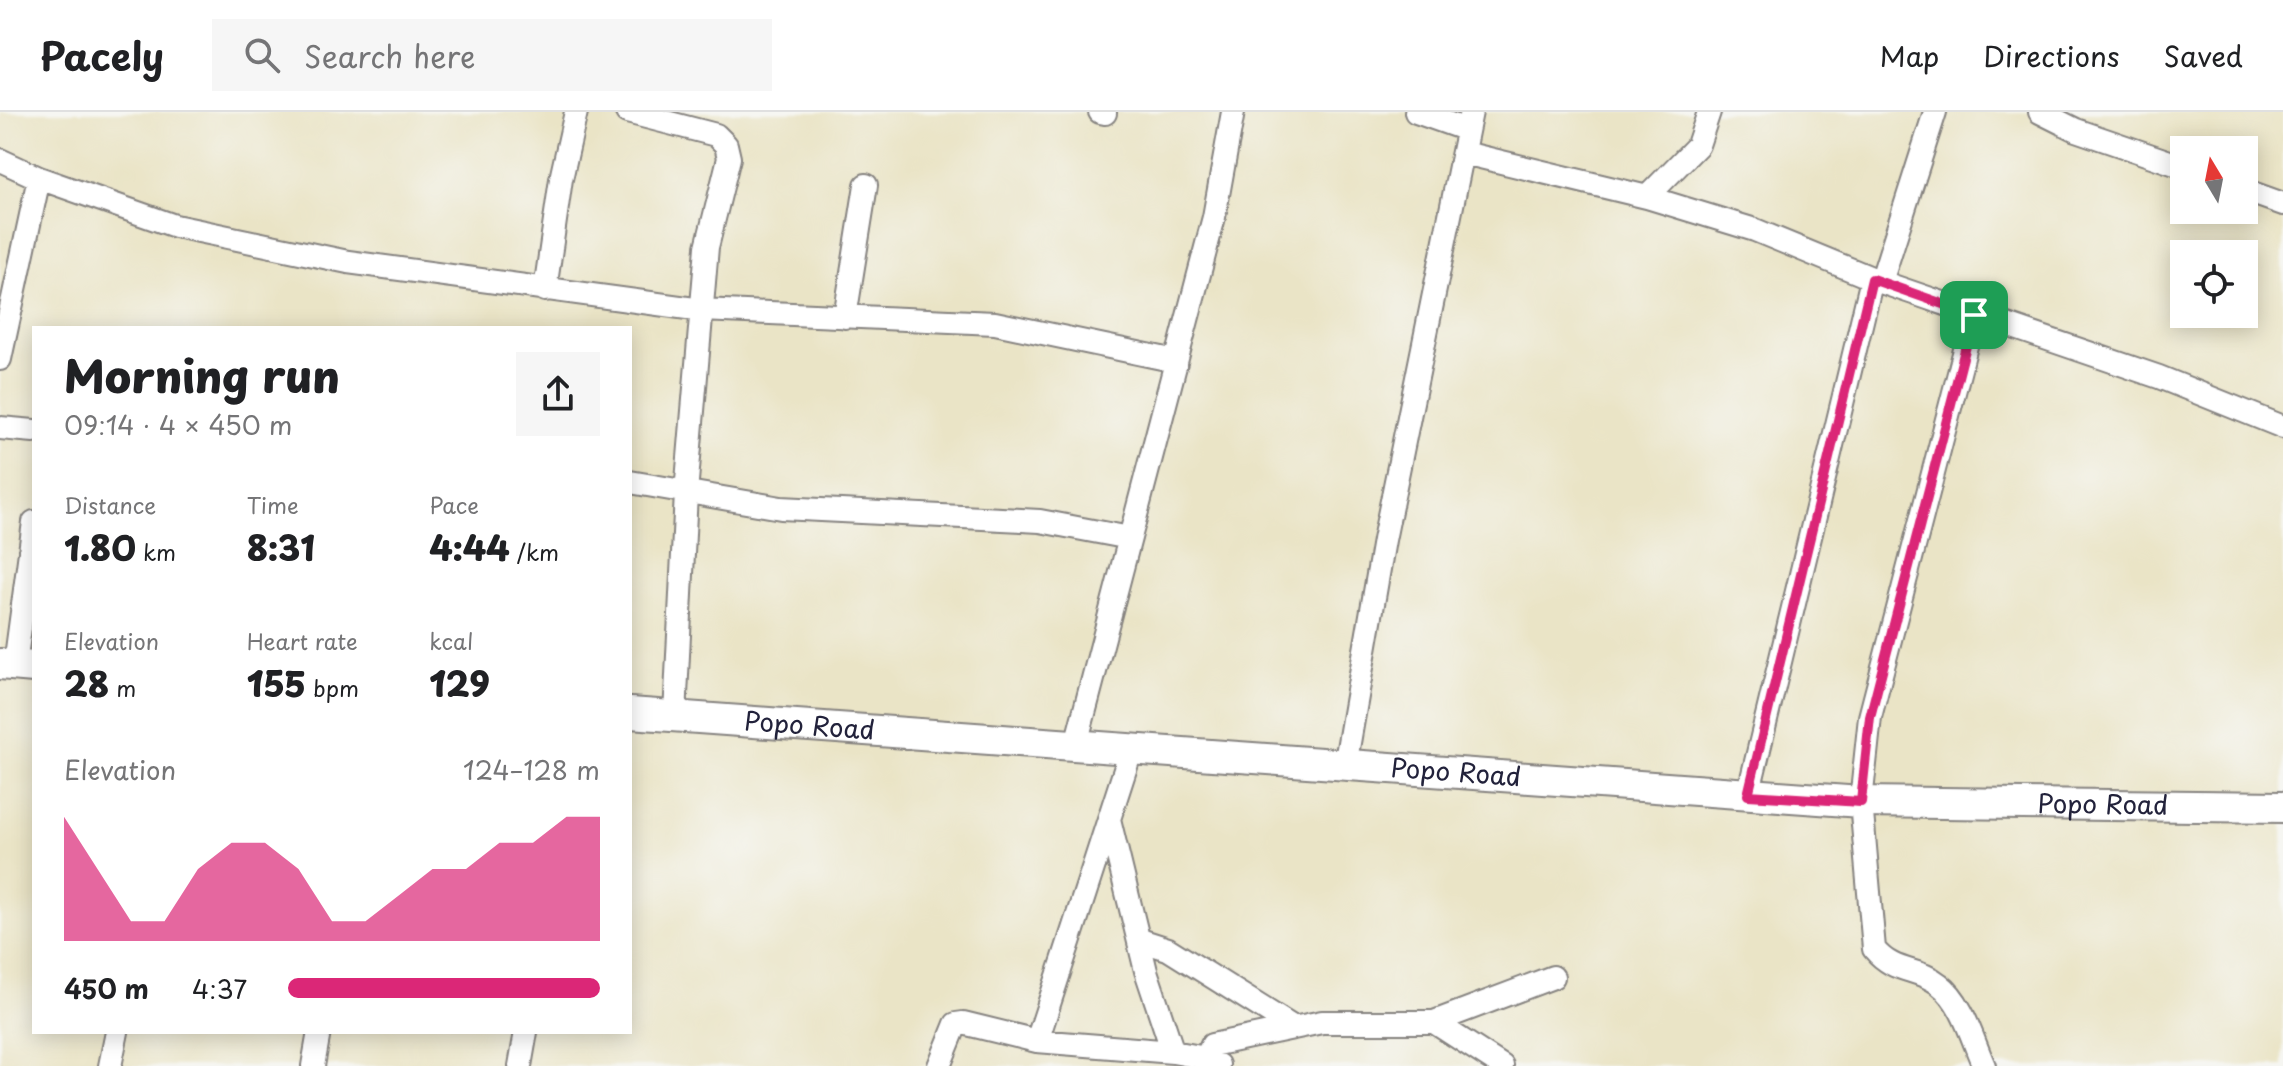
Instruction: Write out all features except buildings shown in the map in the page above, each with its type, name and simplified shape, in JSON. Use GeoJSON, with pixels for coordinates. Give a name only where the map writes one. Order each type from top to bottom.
{"type":"FeatureCollection","features":[{"type":"Feature","properties":{"kind":"main road","name":"Popo Road"},"geometry":{"type":"LineString","coordinates":[[632,713],[1861,802],[2273,806]]}},
{"type":"Feature","properties":{"kind":"main road"},"geometry":{"type":"LineString","coordinates":[[2273,806],[2283,782]]}},
{"type":"Feature","properties":{"kind":"street"},"geometry":{"type":"LineString","coordinates":[[545,290],[561,179],[576,112]]}},
{"type":"Feature","properties":{"kind":"street"},"geometry":{"type":"LineString","coordinates":[[627,112],[716,135],[726,145],[729,158],[707,247],[686,493],[675,716]]}},
{"type":"Feature","properties":{"kind":"street"},"geometry":{"type":"LineString","coordinates":[[1076,744],[1214,217],[1233,112]]}},
{"type":"Feature","properties":{"kind":"street"},"geometry":{"type":"LineString","coordinates":[[1345,766],[1384,540],[1469,121],[1416,112]]}},
{"type":"Feature","properties":{"kind":"street"},"geometry":{"type":"LineString","coordinates":[[1647,197],[1698,145],[1709,112]]}},
{"type":"Feature","properties":{"kind":"street"},"geometry":{"type":"LineString","coordinates":[[1748,795],[1876,281],[1935,112]]}},
{"type":"Feature","properties":{"kind":"street"},"geometry":{"type":"LineString","coordinates":[[2040,112],[2076,130],[2170,162]]}},
{"type":"Feature","properties":{"kind":"street"},"geometry":{"type":"LineString","coordinates":[[1464,153],[1647,197],[1755,230],[1876,281],[2159,377],[2283,427]]}},
{"type":"Feature","properties":{"kind":"street"},"geometry":{"type":"LineString","coordinates":[[0,160],[39,178],[175,226],[348,262],[702,310],[995,323],[1176,361]]}},
{"type":"Feature","properties":{"kind":"street"},"geometry":{"type":"LineString","coordinates":[[0,359],[39,178]]}},
{"type":"Feature","properties":{"kind":"street"},"geometry":{"type":"LineString","coordinates":[[845,317],[866,185]]}},
{"type":"Feature","properties":{"kind":"street"},"geometry":{"type":"LineString","coordinates":[[2258,195],[2283,204]]}},
{"type":"Feature","properties":{"kind":"street"},"geometry":{"type":"LineString","coordinates":[[1974,315],[1870,717],[1861,802],[1874,949],[1885,963],[1937,982],[1954,999],[1984,1066]]}},
{"type":"Feature","properties":{"kind":"street"},"geometry":{"type":"LineString","coordinates":[[0,428],[32,431]]}},
{"type":"Feature","properties":{"kind":"street"},"geometry":{"type":"LineString","coordinates":[[632,482],[781,508],[1040,521],[1130,538]]}},
{"type":"Feature","properties":{"kind":"street"},"geometry":{"type":"LineString","coordinates":[[16,666],[32,538]]}},
{"type":"Feature","properties":{"kind":"street"},"geometry":{"type":"LineString","coordinates":[[1037,1041],[1132,748]]}},
{"type":"Feature","properties":{"kind":"street"},"geometry":{"type":"LineString","coordinates":[[1109,819],[1146,971],[1173,1052]]}},
{"type":"Feature","properties":{"kind":"street"},"geometry":{"type":"LineString","coordinates":[[1140,940],[1168,949],[1291,1026]]}},
{"type":"Feature","properties":{"kind":"street"},"geometry":{"type":"LineString","coordinates":[[939,1066],[956,1024],[963,1023],[1037,1041],[1173,1052],[1212,1062],[1212,1045],[1291,1026],[1322,1022],[1434,1022],[1553,977]]}},
{"type":"Feature","properties":{"kind":"street"},"geometry":{"type":"LineString","coordinates":[[1434,1022],[1502,1066]]}},
{"type":"Feature","properties":{"kind":"street"},"geometry":{"type":"LineString","coordinates":[[110,1066],[117,1034]]}},
{"type":"Feature","properties":{"kind":"street"},"geometry":{"type":"LineString","coordinates":[[313,1066],[319,1034]]}},
{"type":"Feature","properties":{"kind":"street"},"geometry":{"type":"LineString","coordinates":[[520,1066],[526,1034]]}},
{"type":"Feature","properties":{"kind":"route"},"geometry":{"type":"LineString","coordinates":[[1872,279],[1974,315],[1870,717],[1861,802],[1748,795],[1872,279]]}}]}
